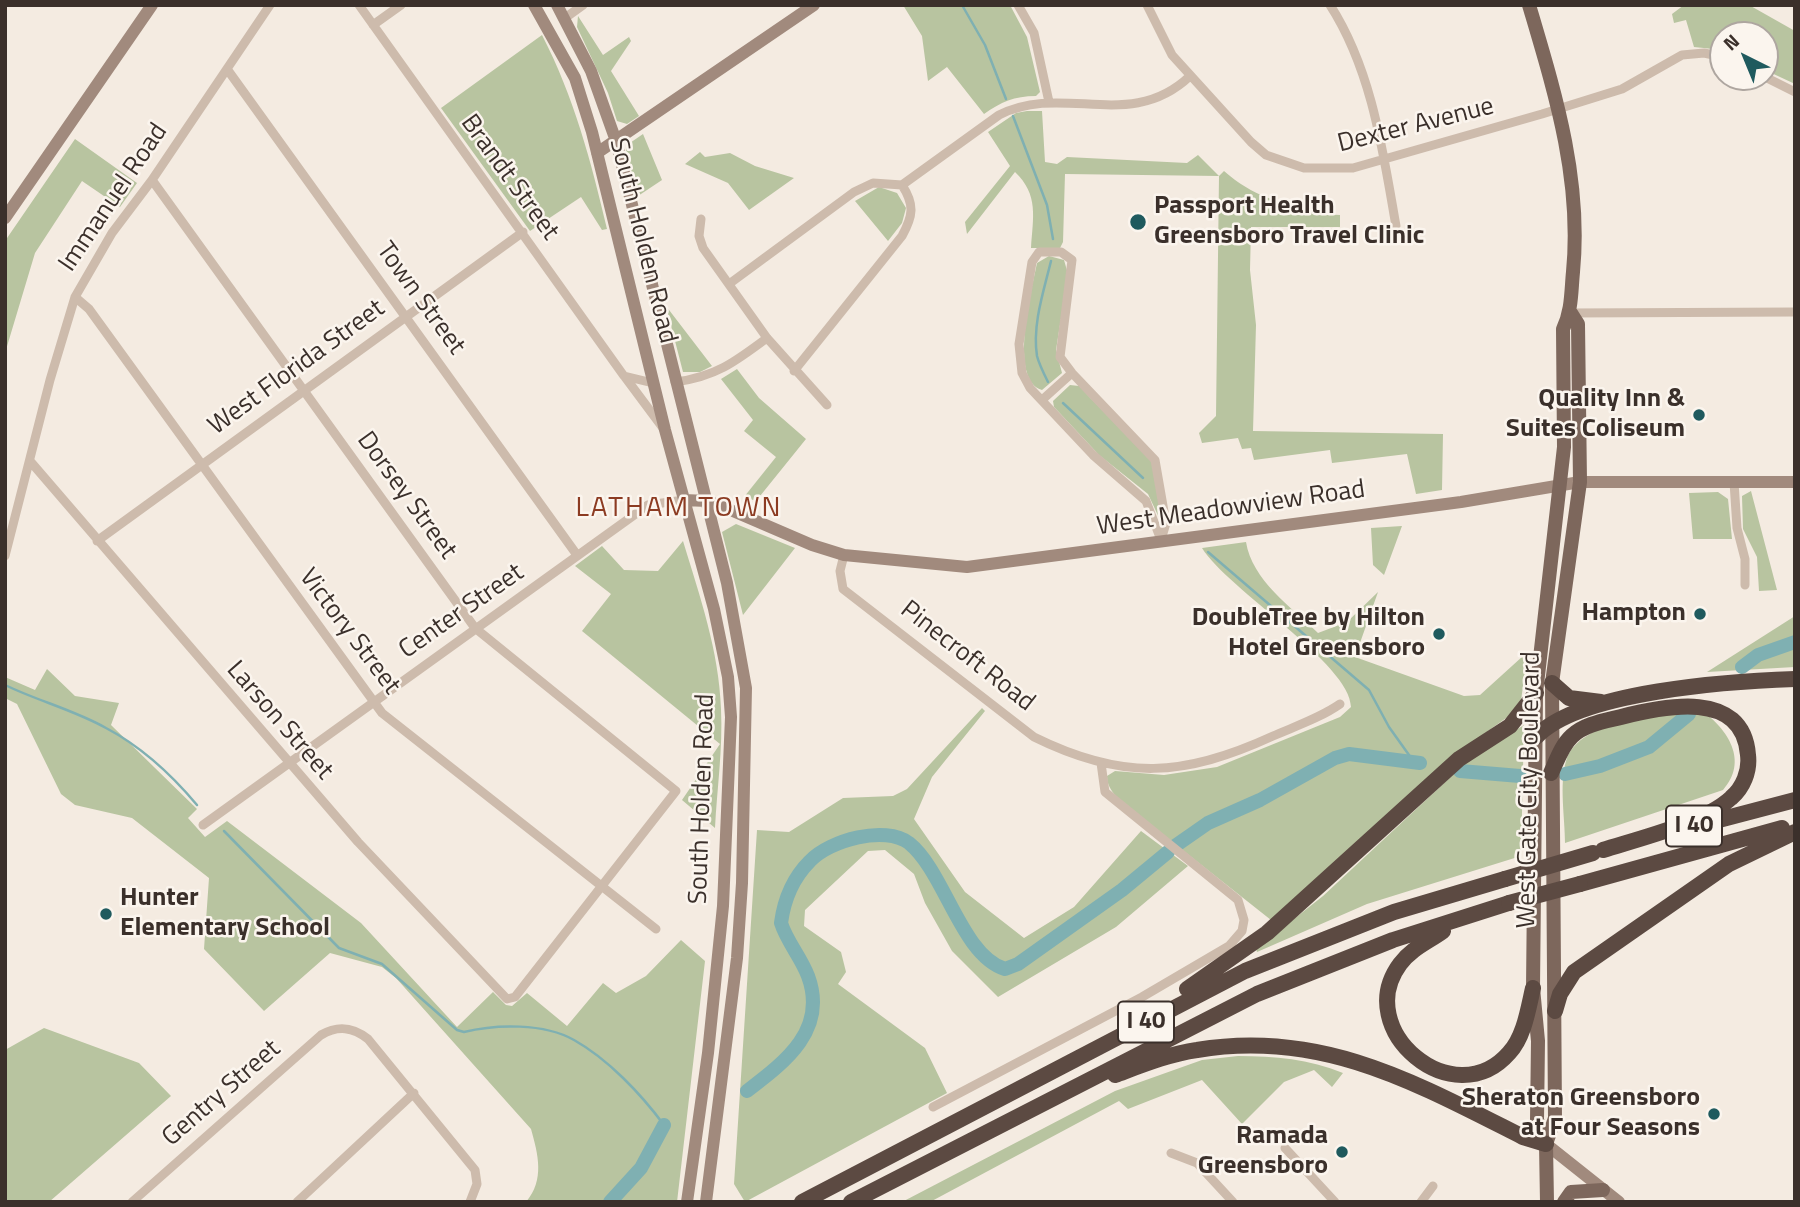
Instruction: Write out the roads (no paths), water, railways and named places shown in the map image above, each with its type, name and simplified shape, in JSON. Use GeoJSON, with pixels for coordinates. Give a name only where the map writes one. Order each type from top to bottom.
{"type":"FeatureCollection","features":[{"type":"Feature","properties":{"kind":"highway"},"geometry":{"type":"LineString","coordinates":[[1536,737],[1551,724],[1607,703],[1670,688],[1795,679]]}},
{"type":"Feature","properties":{"kind":"highway"},"geometry":{"type":"LineString","coordinates":[[1552,683],[1569,698],[1607,703]]}},
{"type":"Feature","properties":{"kind":"highway"},"geometry":{"type":"LineString","coordinates":[[1051,1072],[1220,969],[1267,933],[1459,759],[1510,726],[1536,693]]}},
{"type":"Feature","properties":{"kind":"highway"},"geometry":{"type":"LineString","coordinates":[[1551,773],[1564,745],[1573,735],[1586,727],[1632,714],[1700,706],[1726,716],[1744,736],[1749,760],[1747,774],[1732,797],[1707,812],[1657,834],[1598,852]]}},
{"type":"Feature","properties":{"kind":"highway","name":"I 40"},"geometry":{"type":"LineString","coordinates":[[803,1202],[1202,991],[1287,953],[1394,912],[1598,852],[1795,800]]}},
{"type":"Feature","properties":{"kind":"highway","name":"I 40"},"geometry":{"type":"LineString","coordinates":[[851,1202],[1211,1015],[1269,989],[1462,917],[1795,825]]}},
{"type":"Feature","properties":{"kind":"highway"},"geometry":{"type":"LineString","coordinates":[[1555,1011],[1559,994],[1574,972],[1729,864],[1795,832]]}},
{"type":"Feature","properties":{"kind":"highway"},"geometry":{"type":"LineString","coordinates":[[1462,917],[1410,953],[1399,965],[1389,989],[1389,1015],[1394,1030],[1410,1055],[1447,1074],[1483,1071],[1509,1053],[1519,1038],[1533,988]]}},
{"type":"Feature","properties":{"kind":"highway"},"geometry":{"type":"LineString","coordinates":[[1060,1094],[1156,1060],[1196,1050],[1256,1044],[1284,1046],[1313,1049],[1379,1068],[1523,1137],[1546,1144]]}},
{"type":"Feature","properties":{"kind":"main road"},"geometry":{"type":"LineString","coordinates":[[5,218],[152,5]]}},
{"type":"Feature","properties":{"kind":"main road","name":"South Holden Road"},"geometry":{"type":"LineString","coordinates":[[534,5],[575,78],[597,153],[653,383],[723,648],[731,717],[719,957],[687,1202]]}},
{"type":"Feature","properties":{"kind":"main road","name":"South Holden Road"},"geometry":{"type":"LineString","coordinates":[[557,5],[591,71],[616,141],[707,502],[740,646],[748,721],[737,958],[706,1202]]}},
{"type":"Feature","properties":{"kind":"main road"},"geometry":{"type":"LineString","coordinates":[[597,153],[814,5]]}},
{"type":"Feature","properties":{"kind":"main road","name":"West Gate City Boulevard"},"geometry":{"type":"LineString","coordinates":[[1529,5],[1559,108],[1571,164],[1575,222],[1570,313],[1563,329],[1564,447],[1561,486],[1536,693],[1533,988],[1538,1041],[1537,1120],[1546,1144],[1547,1202]]}},
{"type":"Feature","properties":{"kind":"main road","name":"West Gate City Boulevard"},"geometry":{"type":"LineString","coordinates":[[1546,1144],[1555,1118],[1552,683],[1580,482],[1578,324],[1570,313]]}},
{"type":"Feature","properties":{"kind":"main road","name":"West Meadowview Road"},"geometry":{"type":"LineString","coordinates":[[684,500],[707,502],[844,555],[967,567],[1461,502],[1580,482],[1795,482]]}},
{"type":"Feature","properties":{"kind":"main road"},"geometry":{"type":"LineString","coordinates":[[1546,1144],[1619,1202]]}},
{"type":"Feature","properties":{"kind":"main road"},"geometry":{"type":"LineString","coordinates":[[1564,1202],[1571,1192],[1603,1190]]}},
{"type":"Feature","properties":{"kind":"street","name":"Immanuel Road"},"geometry":{"type":"LineString","coordinates":[[5,556],[75,297],[112,233],[152,180],[270,5]]}},
{"type":"Feature","properties":{"kind":"street","name":"Brandt Street"},"geometry":{"type":"LineString","coordinates":[[359,5],[665,430]]}},
{"type":"Feature","properties":{"kind":"street"},"geometry":{"type":"LineString","coordinates":[[373,25],[401,5]]}},
{"type":"Feature","properties":{"kind":"street"},"geometry":{"type":"LineString","coordinates":[[565,18],[583,5]]}},
{"type":"Feature","properties":{"kind":"street"},"geometry":{"type":"LineString","coordinates":[[1018,5],[1034,33],[1049,102]]}},
{"type":"Feature","properties":{"kind":"street","name":"Dexter Avenue"},"geometry":{"type":"LineString","coordinates":[[1147,5],[1161,37],[1190,76],[1266,155],[1285,164],[1325,170],[1353,167],[1384,159],[1622,89],[1682,55],[1709,53]]}},
{"type":"Feature","properties":{"kind":"street"},"geometry":{"type":"LineString","coordinates":[[1329,5],[1356,56],[1384,159],[1396,226]]}},
{"type":"Feature","properties":{"kind":"street","name":"Town Street"},"geometry":{"type":"LineString","coordinates":[[227,69],[578,555]]}},
{"type":"Feature","properties":{"kind":"street"},"geometry":{"type":"LineString","coordinates":[[729,284],[854,192],[873,183],[902,185],[999,115],[1015,107],[1049,102],[1138,105],[1157,100],[1190,76]]}},
{"type":"Feature","properties":{"kind":"street"},"geometry":{"type":"LineString","coordinates":[[1779,84],[1795,92]]}},
{"type":"Feature","properties":{"kind":"street","name":"Dorsey Street"},"geometry":{"type":"LineString","coordinates":[[152,180],[475,628],[676,791],[600,886]]}},
{"type":"Feature","properties":{"kind":"street"},"geometry":{"type":"LineString","coordinates":[[794,371],[902,236],[911,219],[912,206],[902,185]]}},
{"type":"Feature","properties":{"kind":"street"},"geometry":{"type":"LineString","coordinates":[[701,219],[699,236],[703,248],[767,338],[827,405]]}},
{"type":"Feature","properties":{"kind":"street","name":"West Florida Street"},"geometry":{"type":"LineString","coordinates":[[97,541],[523,232]]}},
{"type":"Feature","properties":{"kind":"street"},"geometry":{"type":"LineString","coordinates":[[1039,252],[1061,253],[1072,260],[1060,357],[1155,460],[1166,523],[1161,540],[1146,501],[1102,464],[1026,380],[1018,352],[1032,262],[1039,252]]}},
{"type":"Feature","properties":{"kind":"street","name":"Victory Street"},"geometry":{"type":"LineString","coordinates":[[75,297],[97,320],[382,713],[656,929]]}},
{"type":"Feature","properties":{"kind":"street"},"geometry":{"type":"LineString","coordinates":[[1570,313],[1795,312]]}},
{"type":"Feature","properties":{"kind":"street"},"geometry":{"type":"LineString","coordinates":[[675,382],[705,378],[736,362],[767,338]]}},
{"type":"Feature","properties":{"kind":"street"},"geometry":{"type":"LineString","coordinates":[[1042,400],[1072,373]]}},
{"type":"Feature","properties":{"kind":"street"},"geometry":{"type":"LineString","coordinates":[[624,376],[653,383]]}},
{"type":"Feature","properties":{"kind":"street","name":"Larson Street"},"geometry":{"type":"LineString","coordinates":[[30,461],[287,762],[358,842],[507,999],[515,997],[600,886]]}},
{"type":"Feature","properties":{"kind":"street"},"geometry":{"type":"LineString","coordinates":[[1734,482],[1737,528],[1745,559],[1745,585]]}},
{"type":"Feature","properties":{"kind":"street","name":"Center Street"},"geometry":{"type":"LineString","coordinates":[[202,825],[648,505],[684,500]]}},
{"type":"Feature","properties":{"kind":"street","name":"Pinecroft Road"},"geometry":{"type":"LineString","coordinates":[[844,555],[840,571],[843,589],[1034,737],[1059,749],[1101,763]]}},
{"type":"Feature","properties":{"kind":"street"},"geometry":{"type":"LineString","coordinates":[[933,1107],[1145,996],[1228,946],[1242,931],[1244,912],[1238,900],[1112,800],[1103,788],[1101,763],[1147,769],[1197,765],[1245,749],[1340,704]]}},
{"type":"Feature","properties":{"kind":"street","name":"Gentry Street"},"geometry":{"type":"LineString","coordinates":[[132,1202],[320,1035],[332,1029],[358,1031],[414,1093]]}},
{"type":"Feature","properties":{"kind":"street"},"geometry":{"type":"LineString","coordinates":[[297,1202],[414,1093],[475,1170],[477,1184],[470,1202]]}},
{"type":"Feature","properties":{"kind":"street"},"geometry":{"type":"LineString","coordinates":[[1285,1148],[1335,1202]]}},
{"type":"Feature","properties":{"kind":"street"},"geometry":{"type":"LineString","coordinates":[[1171,1153],[1197,1163],[1233,1202]]}},
{"type":"Feature","properties":{"kind":"street"},"geometry":{"type":"LineString","coordinates":[[1421,1202],[1433,1186]]}},
{"type":"Feature","properties":{"kind":"waterway"},"geometry":{"type":"LineString","coordinates":[[962,5],[985,45],[1006,99]]}},
{"type":"Feature","properties":{"kind":"waterway"},"geometry":{"type":"LineString","coordinates":[[1013,116],[1047,205],[1053,239]]}},
{"type":"Feature","properties":{"kind":"waterway"},"geometry":{"type":"LineString","coordinates":[[1048,382],[1037,356],[1036,332],[1051,261]]}},
{"type":"Feature","properties":{"kind":"waterway"},"geometry":{"type":"LineString","coordinates":[[1063,403],[1143,478]]}},
{"type":"Feature","properties":{"kind":"waterway"},"geometry":{"type":"LineString","coordinates":[[1208,552],[1369,690],[1389,727],[1414,762]]}},
{"type":"Feature","properties":{"kind":"waterway"},"geometry":{"type":"LineString","coordinates":[[1742,667],[1758,655],[1795,642]]}},
{"type":"Feature","properties":{"kind":"waterway"},"geometry":{"type":"LineString","coordinates":[[5,685],[81,716],[119,735],[155,762],[197,805]]}},
{"type":"Feature","properties":{"kind":"waterway"},"geometry":{"type":"LineString","coordinates":[[1565,774],[1600,766],[1649,747],[1689,714]]}},
{"type":"Feature","properties":{"kind":"waterway"},"geometry":{"type":"LineString","coordinates":[[1175,846],[1208,823],[1260,800],[1335,758],[1349,754],[1420,763]]}},
{"type":"Feature","properties":{"kind":"waterway"},"geometry":{"type":"LineString","coordinates":[[1460,771],[1520,776]]}},
{"type":"Feature","properties":{"kind":"waterway"},"geometry":{"type":"LineString","coordinates":[[224,831],[339,948],[382,964],[457,1030],[464,1032],[490,1027],[520,1027],[562,1034],[587,1048],[611,1067],[645,1101],[664,1125]]}},
{"type":"Feature","properties":{"kind":"waterway"},"geometry":{"type":"LineString","coordinates":[[747,1091],[788,1056],[808,1028],[813,995],[802,962],[781,923],[784,906],[794,882],[819,853],[844,841],[872,835],[886,835],[909,843],[933,873],[976,947],[990,961],[1005,969],[1018,964],[1122,890],[1168,852]]}},
{"type":"Feature","properties":{"kind":"waterway"},"geometry":{"type":"LineString","coordinates":[[610,1202],[641,1168],[664,1125]]}},
{"type":"Feature","properties":{"kind":"place","name":"Passport Health Greensboro Travel Clinic"},"geometry":{"type":"Point","coordinates":[1138,222]}},
{"type":"Feature","properties":{"kind":"place","name":"Quality Inn & Suites Coliseum"},"geometry":{"type":"Point","coordinates":[1699,415]}},
{"type":"Feature","properties":{"kind":"place","name":"Hampton"},"geometry":{"type":"Point","coordinates":[1700,614]}},
{"type":"Feature","properties":{"kind":"place","name":"DoubleTree by Hilton Hotel Greensboro"},"geometry":{"type":"Point","coordinates":[1439,634]}},
{"type":"Feature","properties":{"kind":"place","name":"Hunter Elementary School"},"geometry":{"type":"Point","coordinates":[106,914]}},
{"type":"Feature","properties":{"kind":"place","name":"Sheraton Greensboro at Four Seasons"},"geometry":{"type":"Point","coordinates":[1714,1114]}},
{"type":"Feature","properties":{"kind":"place","name":"Ramada Greensboro"},"geometry":{"type":"Point","coordinates":[1342,1152]}},
{"type":"Feature","properties":{"kind":"district","name":"LATHAM TOWN"},"geometry":{"type":"Point","coordinates":[679,509]}}]}
